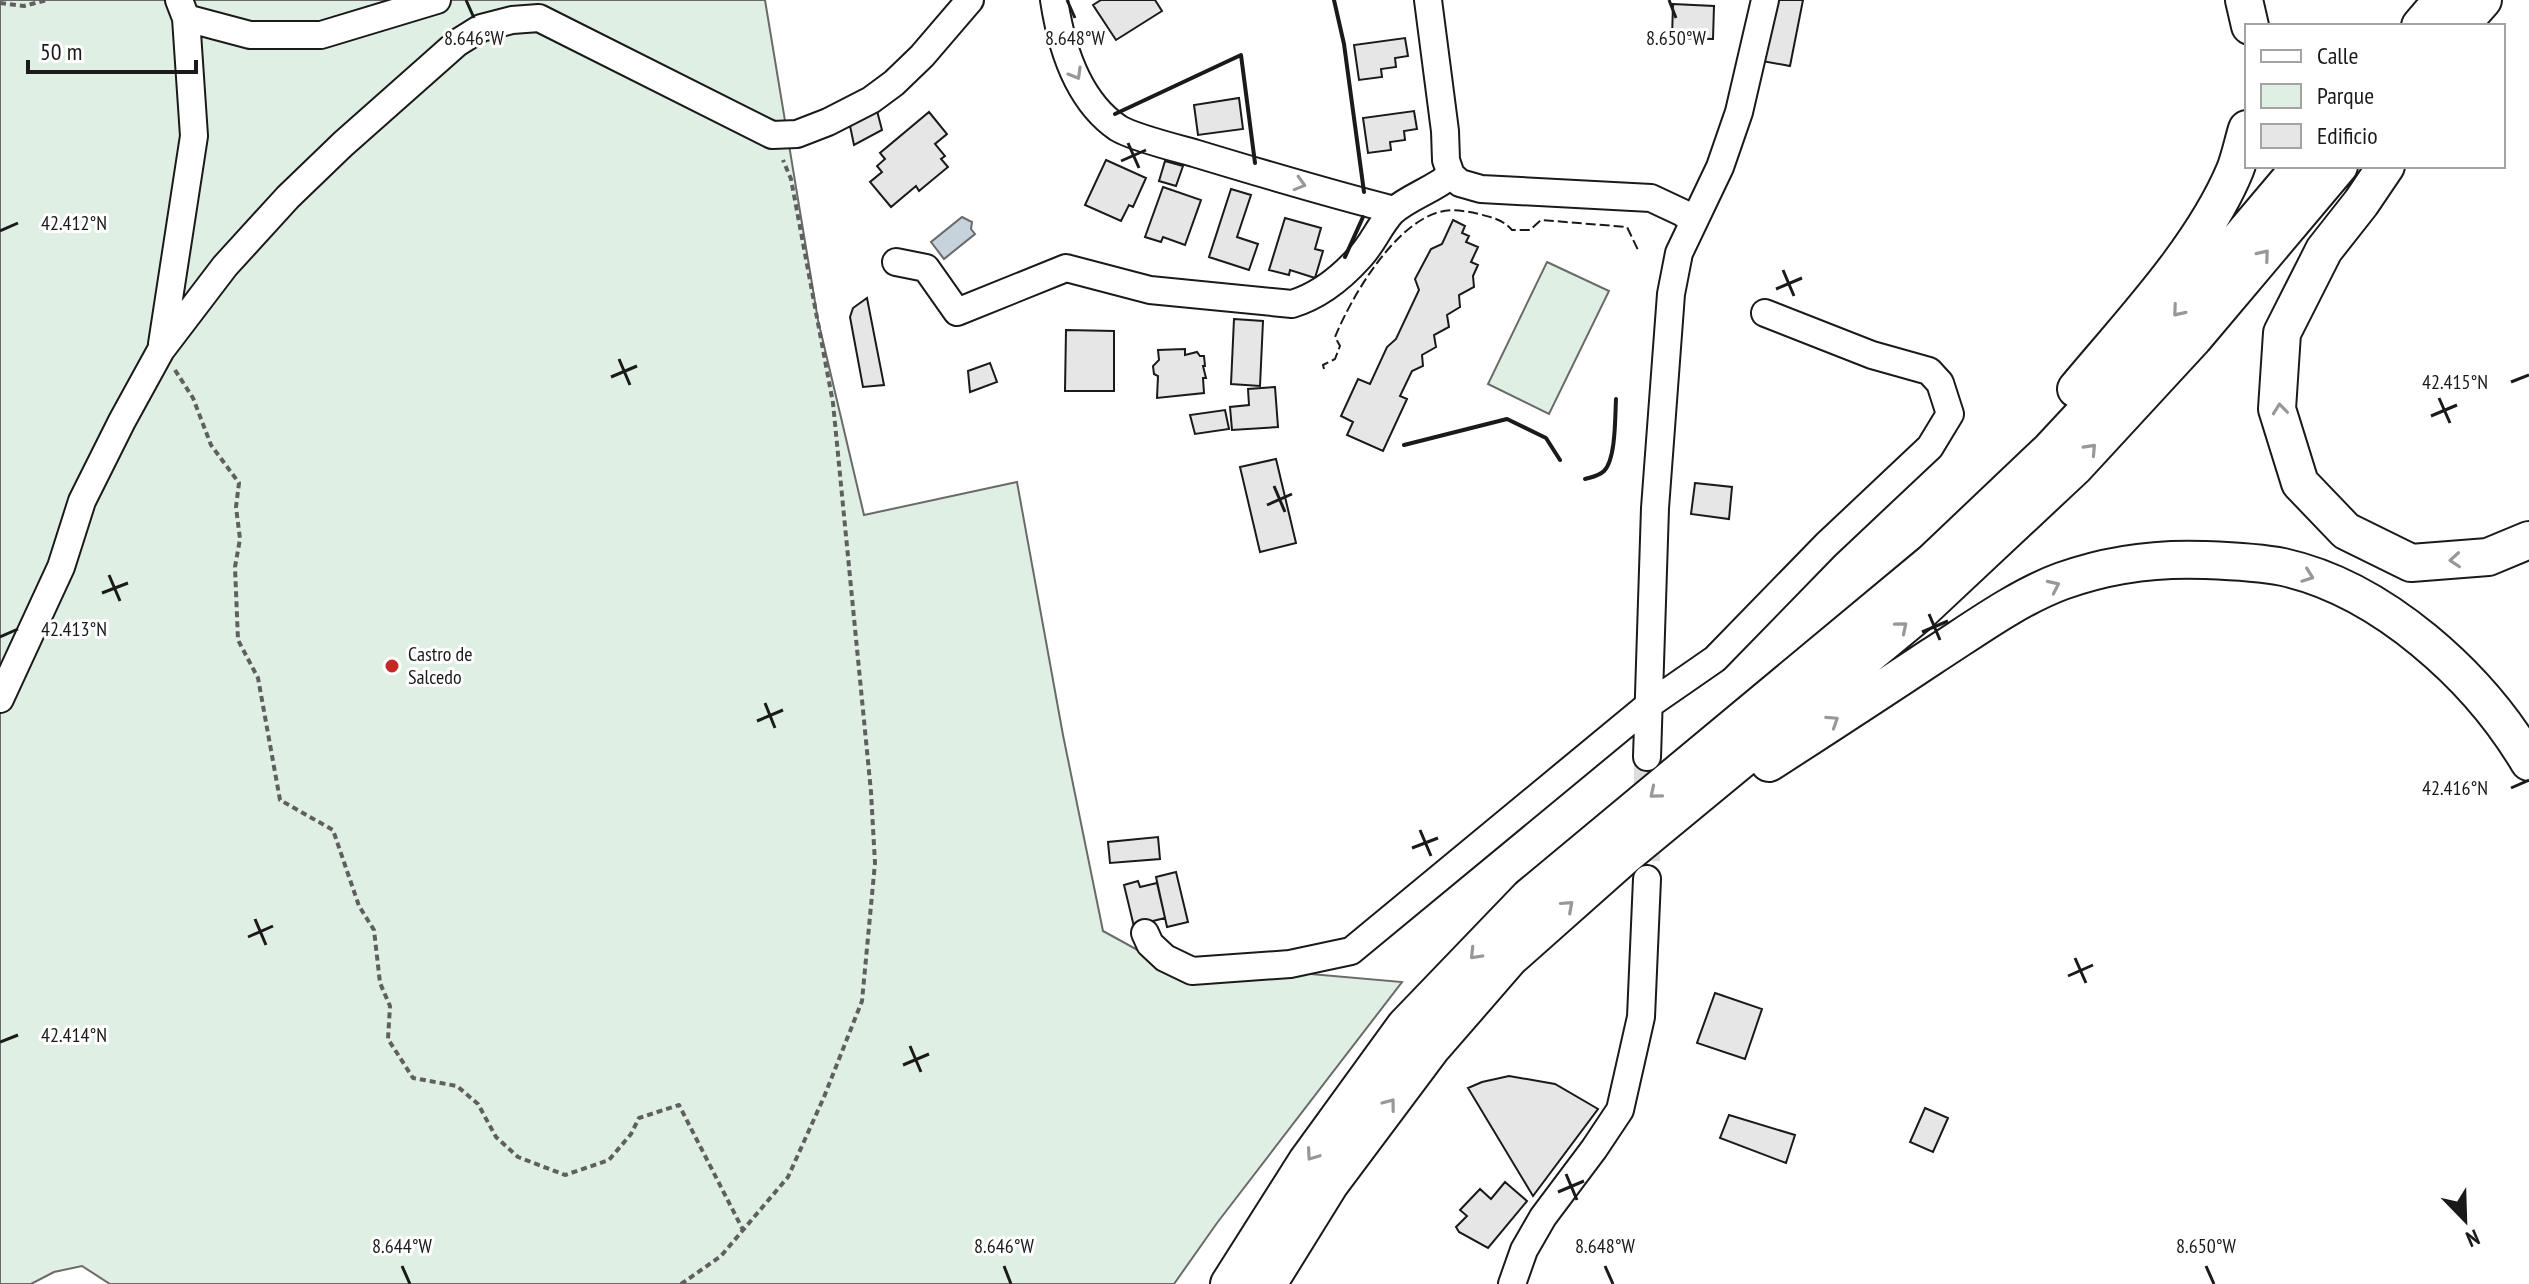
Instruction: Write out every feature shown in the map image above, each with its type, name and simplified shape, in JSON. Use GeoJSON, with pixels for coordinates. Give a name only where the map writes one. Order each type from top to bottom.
{"type":"FeatureCollection","features":[{"type":"Feature","properties":{"kind":"highway"},"geometry":{"type":"LineString","coordinates":[[2244,0],[2250,24]]}},
{"type":"Feature","properties":{"kind":"highway"},"geometry":{"type":"LineString","coordinates":[[2422,24],[2442,0]]}},
{"type":"Feature","properties":{"kind":"highway"},"geometry":{"type":"LineString","coordinates":[[2462,24],[2483,0]]}},
{"type":"Feature","properties":{"kind":"highway"},"geometry":{"type":"LineString","coordinates":[[2480,24],[2497,0]]}},
{"type":"Feature","properties":{"kind":"highway"},"geometry":{"type":"LineString","coordinates":[[1715,743],[1957,512],[2071,395],[2171,274],[2208,220],[2234,170],[2245,135]]}},
{"type":"Feature","properties":{"kind":"highway"},"geometry":{"type":"LineString","coordinates":[[1229,1284],[1307,1161],[1405,1026],[1529,897],[1932,562],[2050,450],[2171,320],[2299,168]]}},
{"type":"Feature","properties":{"kind":"highway"},"geometry":{"type":"LineString","coordinates":[[1637,867],[1917,615],[2075,467],[2194,338],[2337,168]]}},
{"type":"Feature","properties":{"kind":"highway"},"geometry":{"type":"LineString","coordinates":[[2385,168],[2324,250],[2282,333],[2277,409],[2300,483],[2346,531],[2411,563],[2488,557],[2529,540]]}},
{"type":"Feature","properties":{"kind":"highway"},"geometry":{"type":"LineString","coordinates":[[1268,1284],[1330,1184],[1431,1049],[1510,958],[1997,614],[2061,581],[2132,562],[2167,558],[2233,561],[2284,568],[2353,594],[2380,608],[2453,665],[2484,699],[2529,762]]}},
{"type":"Feature","properties":{"kind":"street"},"geometry":{"type":"LineString","coordinates":[[161,350],[194,136],[182,9],[250,35],[321,35],[437,0]]}},
{"type":"Feature","properties":{"kind":"street"},"geometry":{"type":"LineString","coordinates":[[0,699],[61,567],[82,501],[161,350],[225,266],[288,197],[457,43],[481,28],[512,20],[534,9],[772,135],[797,134],[871,100],[894,83],[922,56],[970,0]]}},
{"type":"Feature","properties":{"kind":"street"},"geometry":{"type":"LineString","coordinates":[[1054,0],[1059,32],[1069,63],[1092,102],[1119,129],[1394,210]]}},
{"type":"Feature","properties":{"kind":"street"},"geometry":{"type":"LineString","coordinates":[[1428,0],[1446,160],[1451,175],[1469,188],[1651,198],[1693,221]]}},
{"type":"Feature","properties":{"kind":"street"},"geometry":{"type":"LineString","coordinates":[[1647,757],[1655,508],[1671,294],[1679,253],[1720,167],[1739,112],[1765,0]]}},
{"type":"Feature","properties":{"kind":"street"},"geometry":{"type":"LineString","coordinates":[[896,262],[926,268],[957,312],[1066,268],[1150,290],[1292,304],[1311,298],[1360,258],[1394,210],[1441,184],[1451,175]]}},
{"type":"Feature","properties":{"kind":"street"},"geometry":{"type":"LineString","coordinates":[[1145,933],[1150,944],[1165,958],[1192,971],[1290,964],[1351,951],[1650,704],[1715,659],[1826,545],[1930,447],[1950,414],[1940,383],[1929,371],[1872,355],[1765,313]]}},
{"type":"Feature","properties":{"kind":"street"},"geometry":{"type":"LineString","coordinates":[[1512,1284],[1524,1250],[1543,1217],[1620,1110],[1641,1017],[1637,867]]}},
{"type":"Feature","properties":{"kind":"path"},"geometry":{"type":"LineString","coordinates":[[0,3],[24,6],[47,0]]}},
{"type":"Feature","properties":{"kind":"path"},"geometry":{"type":"LineString","coordinates":[[681,1284],[721,1256],[788,1177],[862,1001],[875,863],[871,792],[833,403],[791,179],[772,135]]}},
{"type":"Feature","properties":{"kind":"path"},"geometry":{"type":"LineString","coordinates":[[161,350],[193,398],[211,445],[239,483],[236,507],[240,539],[235,567],[238,640],[258,678],[280,800],[333,830],[359,906],[374,930],[380,983],[390,1006],[388,1039],[401,1063],[413,1078],[457,1086],[478,1104],[496,1137],[518,1157],[565,1175],[609,1160],[631,1134],[639,1118],[679,1105],[743,1230]]}},
{"type":"Feature","properties":{"kind":"green space"},"geometry":{"type":"Polygon","coordinates":[[[0,0],[765,0],[818,320],[864,515],[1017,482],[1063,735],[1103,931],[1192,980],[1288,972],[1402,982],[1217,1223],[1174,1284],[110,1284],[82,1266],[54,1272],[31,1284],[0,1284],[0,0]]]}},
{"type":"Feature","properties":{"kind":"green space"},"geometry":{"type":"Polygon","coordinates":[[[1547,262],[1609,291],[1549,414],[1488,384],[1547,262]]]}},
{"type":"Feature","properties":{"kind":"shaded area"},"geometry":{"type":"Polygon","coordinates":[[[962,217],[972,222],[971,229],[975,234],[944,259],[931,242],[962,217]]]}},
{"type":"Feature","properties":{"kind":"building"},"geometry":{"type":"Polygon","coordinates":[[[1101,0],[1155,0],[1162,11],[1116,40],[1093,5],[1101,0]]]}},
{"type":"Feature","properties":{"kind":"building"},"geometry":{"type":"Polygon","coordinates":[[[1774,0],[1803,0],[1790,66],[1762,61],[1774,0]]]}},
{"type":"Feature","properties":{"kind":"building"},"geometry":{"type":"Polygon","coordinates":[[[1673,4],[1714,6],[1713,39],[1672,38],[1673,4]]]}},
{"type":"Feature","properties":{"kind":"building"},"geometry":{"type":"Polygon","coordinates":[[[1405,38],[1408,56],[1395,58],[1396,67],[1381,69],[1382,77],[1359,80],[1354,45],[1405,38]]]}},
{"type":"Feature","properties":{"kind":"building"},"geometry":{"type":"Polygon","coordinates":[[[1239,98],[1243,129],[1198,135],[1194,105],[1239,98]]]}},
{"type":"Feature","properties":{"kind":"building"},"geometry":{"type":"Polygon","coordinates":[[[876,107],[882,130],[854,145],[849,121],[876,107]]]}},
{"type":"Feature","properties":{"kind":"building"},"geometry":{"type":"Polygon","coordinates":[[[1414,111],[1417,129],[1404,131],[1405,140],[1390,142],[1391,150],[1368,153],[1363,118],[1414,111]]]}},
{"type":"Feature","properties":{"kind":"building"},"geometry":{"type":"Polygon","coordinates":[[[929,112],[947,134],[935,144],[945,156],[941,159],[948,167],[919,191],[916,186],[891,207],[870,182],[882,172],[877,166],[885,159],[880,153],[929,112]]]}},
{"type":"Feature","properties":{"kind":"building"},"geometry":{"type":"Polygon","coordinates":[[[1106,160],[1146,178],[1133,207],[1129,205],[1121,221],[1085,205],[1106,160]]]}},
{"type":"Feature","properties":{"kind":"building"},"geometry":{"type":"Polygon","coordinates":[[[1165,161],[1183,166],[1176,186],[1159,181],[1165,161]]]}},
{"type":"Feature","properties":{"kind":"building"},"geometry":{"type":"Polygon","coordinates":[[[1163,187],[1201,200],[1185,245],[1163,237],[1161,242],[1145,237],[1163,187]]]}},
{"type":"Feature","properties":{"kind":"building"},"geometry":{"type":"Polygon","coordinates":[[[1231,189],[1251,195],[1237,237],[1258,244],[1249,270],[1209,257],[1231,189]]]}},
{"type":"Feature","properties":{"kind":"building"},"geometry":{"type":"Polygon","coordinates":[[[1285,218],[1321,228],[1315,249],[1323,251],[1315,278],[1290,270],[1289,275],[1269,270],[1285,218]]]}},
{"type":"Feature","properties":{"kind":"building"},"geometry":{"type":"Polygon","coordinates":[[[1453,220],[1465,226],[1462,233],[1469,236],[1466,242],[1478,247],[1471,262],[1478,265],[1473,276],[1474,287],[1459,295],[1460,307],[1447,315],[1449,327],[1434,335],[1436,347],[1422,355],[1423,366],[1412,371],[1400,396],[1407,399],[1383,451],[1347,435],[1353,422],[1341,416],[1358,379],[1370,384],[1387,347],[1396,339],[1419,290],[1415,279],[1431,249],[1442,244],[1453,220]]]}},
{"type":"Feature","properties":{"kind":"building"},"geometry":{"type":"Polygon","coordinates":[[[867,298],[884,385],[863,387],[850,317],[853,308],[867,298]]]}},
{"type":"Feature","properties":{"kind":"building"},"geometry":{"type":"Polygon","coordinates":[[[1234,319],[1263,321],[1260,386],[1231,384],[1234,319]]]}},
{"type":"Feature","properties":{"kind":"building"},"geometry":{"type":"Polygon","coordinates":[[[1066,330],[1114,331],[1114,391],[1065,391],[1066,330]]]}},
{"type":"Feature","properties":{"kind":"building"},"geometry":{"type":"Polygon","coordinates":[[[1185,349],[1185,355],[1197,352],[1204,356],[1204,393],[1157,398],[1158,376],[1154,374],[1153,366],[1159,360],[1158,350],[1185,349]]]}},
{"type":"Feature","properties":{"kind":"building"},"geometry":{"type":"Polygon","coordinates":[[[990,363],[997,382],[970,392],[968,371],[990,363]]]}},
{"type":"Feature","properties":{"kind":"building"},"geometry":{"type":"Polygon","coordinates":[[[1275,387],[1278,427],[1232,430],[1230,407],[1249,405],[1248,389],[1275,387]]]}},
{"type":"Feature","properties":{"kind":"building"},"geometry":{"type":"Polygon","coordinates":[[[1225,410],[1229,429],[1195,434],[1190,415],[1225,410]]]}},
{"type":"Feature","properties":{"kind":"building"},"geometry":{"type":"Polygon","coordinates":[[[1276,459],[1296,543],[1260,552],[1240,467],[1276,459]]]}},
{"type":"Feature","properties":{"kind":"building"},"geometry":{"type":"Polygon","coordinates":[[[1695,483],[1732,487],[1729,519],[1691,514],[1695,483]]]}},
{"type":"Feature","properties":{"kind":"building"},"geometry":{"type":"Polygon","coordinates":[[[1158,837],[1160,859],[1110,863],[1108,842],[1158,837]]]}},
{"type":"Feature","properties":{"kind":"building"},"geometry":{"type":"Polygon","coordinates":[[[1176,872],[1188,922],[1167,927],[1156,877],[1176,872]]]}},
{"type":"Feature","properties":{"kind":"building"},"geometry":{"type":"Polygon","coordinates":[[[1138,881],[1140,887],[1157,883],[1165,918],[1149,922],[1135,931],[1124,885],[1138,881]]]}},
{"type":"Feature","properties":{"kind":"building"},"geometry":{"type":"Polygon","coordinates":[[[1715,993],[1762,1009],[1745,1059],[1697,1043],[1715,993]]]}},
{"type":"Feature","properties":{"kind":"building"},"geometry":{"type":"Polygon","coordinates":[[[1509,1076],[1555,1084],[1598,1109],[1533,1196],[1468,1088],[1509,1076]]]}},
{"type":"Feature","properties":{"kind":"building"},"geometry":{"type":"Polygon","coordinates":[[[1925,1108],[1948,1118],[1933,1152],[1910,1142],[1925,1108]]]}},
{"type":"Feature","properties":{"kind":"building"},"geometry":{"type":"Polygon","coordinates":[[[1729,1115],[1795,1135],[1786,1163],[1720,1138],[1729,1115]]]}},
{"type":"Feature","properties":{"kind":"building"},"geometry":{"type":"Polygon","coordinates":[[[1505,1182],[1527,1201],[1488,1248],[1459,1232],[1456,1227],[1467,1216],[1460,1210],[1480,1189],[1491,1199],[1505,1182]]]}},
{"type":"Feature","properties":{"kind":"tunnel"},"geometry":{"type":"LineString","coordinates":[[1647,757],[1647,879]]}},
{"type":"Feature","properties":{"kind":"fence"},"geometry":{"type":"LineString","coordinates":[[1324,369],[1323,365],[1335,359],[1340,346],[1335,337],[1375,265],[1404,233],[1441,211],[1479,214],[1501,221],[1512,230],[1530,230],[1541,220],[1627,227],[1638,250]]}},
{"type":"Feature","properties":{"kind":"wall"},"geometry":{"type":"LineString","coordinates":[[1334,0],[1344,44],[1364,192]]}},
{"type":"Feature","properties":{"kind":"wall"},"geometry":{"type":"LineString","coordinates":[[1115,114],[1241,55],[1255,163]]}},
{"type":"Feature","properties":{"kind":"wall"},"geometry":{"type":"LineString","coordinates":[[1345,257],[1363,217]]}},
{"type":"Feature","properties":{"kind":"wall"},"geometry":{"type":"LineString","coordinates":[[1585,479],[1600,474],[1608,465],[1614,437],[1616,399]]}},
{"type":"Feature","properties":{"kind":"wall"},"geometry":{"type":"LineString","coordinates":[[1404,445],[1507,419],[1546,438],[1560,460]]}},
{"type":"Feature","properties":{"kind":"place","name":"Castro de Salcedo"},"geometry":{"type":"Point","coordinates":[392,666]}}]}
